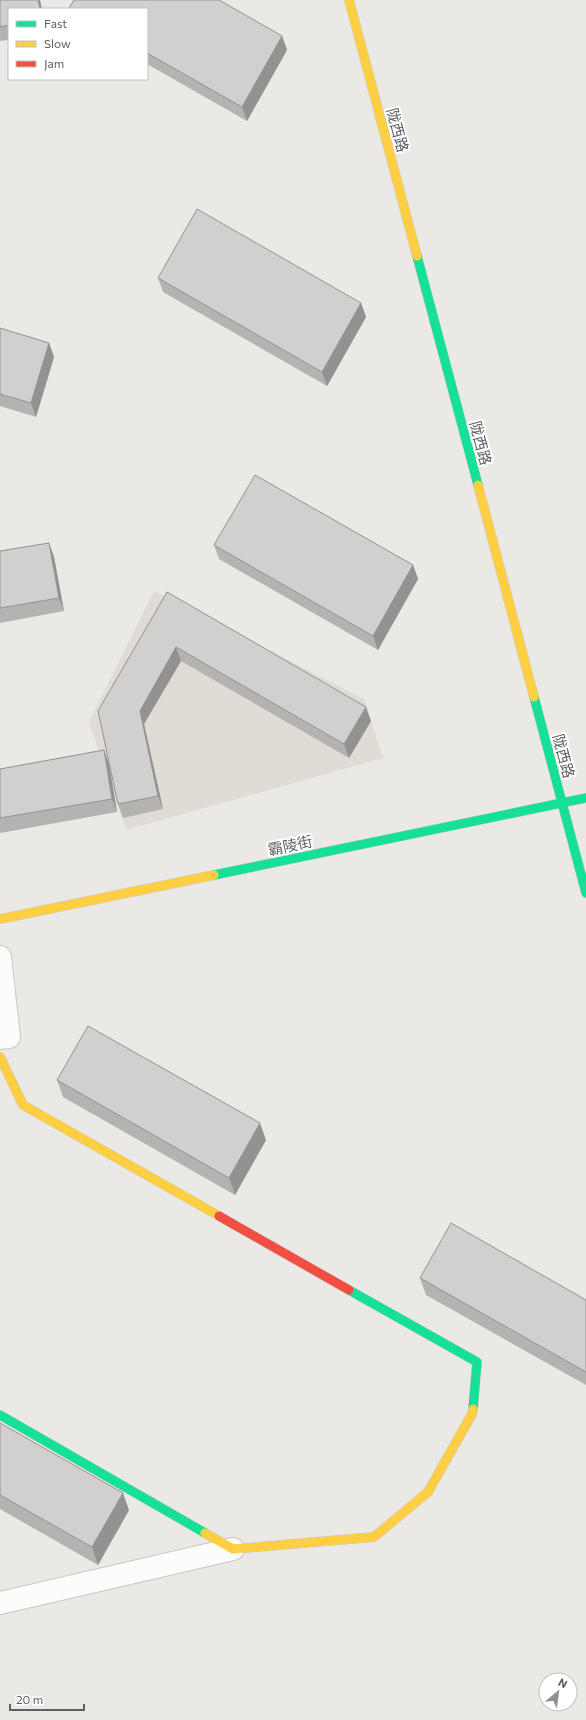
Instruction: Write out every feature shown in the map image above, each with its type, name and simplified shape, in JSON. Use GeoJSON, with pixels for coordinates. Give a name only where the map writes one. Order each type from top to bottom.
{"type":"FeatureCollection","features":[{"type":"Feature","properties":{"kind":"street","name":"陇西路"},"geometry":{"type":"LineString","coordinates":[[349,0],[586,893]]}},
{"type":"Feature","properties":{"kind":"street","name":"霸陵街"},"geometry":{"type":"LineString","coordinates":[[0,918],[586,798]]}},
{"type":"Feature","properties":{"kind":"street"},"geometry":{"type":"LineString","coordinates":[[0,956],[9,1037],[0,1038]]}},
{"type":"Feature","properties":{"kind":"street"},"geometry":{"type":"LineString","coordinates":[[0,1057],[23,1105],[477,1362],[472,1414],[428,1492],[374,1537],[233,1549],[0,1603]]}},
{"type":"Feature","properties":{"kind":"street"},"geometry":{"type":"LineString","coordinates":[[0,1415],[233,1549]]}},
{"type":"Feature","properties":{"kind":"shaded area"},"geometry":{"type":"Polygon","coordinates":[[[154,591],[364,699],[383,758],[126,830],[89,722],[154,591]]]}},
{"type":"Feature","properties":{"kind":"building"},"geometry":{"type":"Polygon","coordinates":[[[0,0],[38,0],[40,8],[8,8],[8,25],[0,27],[0,0]]]}},
{"type":"Feature","properties":{"kind":"building"},"geometry":{"type":"Polygon","coordinates":[[[74,0],[219,0],[282,36],[242,107],[148,54],[148,8],[69,8],[74,0]]]}},
{"type":"Feature","properties":{"kind":"building"},"geometry":{"type":"Polygon","coordinates":[[[197,209],[361,303],[322,372],[158,278],[197,209]]]}},
{"type":"Feature","properties":{"kind":"building"},"geometry":{"type":"Polygon","coordinates":[[[0,328],[49,343],[31,403],[0,394],[0,328]]]}},
{"type":"Feature","properties":{"kind":"building"},"geometry":{"type":"Polygon","coordinates":[[[255,475],[413,565],[373,636],[214,545],[255,475]]]}},
{"type":"Feature","properties":{"kind":"building"},"geometry":{"type":"Polygon","coordinates":[[[49,543],[59,598],[0,608],[0,551],[49,543]]]}},
{"type":"Feature","properties":{"kind":"building"},"geometry":{"type":"Polygon","coordinates":[[[167,592],[366,707],[344,744],[176,647],[140,711],[158,796],[118,804],[98,711],[167,592]]]}},
{"type":"Feature","properties":{"kind":"building"},"geometry":{"type":"Polygon","coordinates":[[[104,750],[112,799],[0,818],[0,769],[104,750]]]}},
{"type":"Feature","properties":{"kind":"building"},"geometry":{"type":"Polygon","coordinates":[[[88,1026],[260,1123],[229,1178],[57,1080],[88,1026]]]}},
{"type":"Feature","properties":{"kind":"building"},"geometry":{"type":"Polygon","coordinates":[[[451,1223],[586,1300],[586,1372],[420,1278],[451,1223]]]}},
{"type":"Feature","properties":{"kind":"building"},"geometry":{"type":"Polygon","coordinates":[[[0,1423],[123,1493],[92,1547],[0,1495],[0,1423]]]}},
{"type":"Feature","properties":{"kind":"traffic: fast"},"geometry":{"type":"LineString","coordinates":[[417,256],[478,485]]}},
{"type":"Feature","properties":{"kind":"traffic: fast"},"geometry":{"type":"LineString","coordinates":[[534,697],[586,893]]}},
{"type":"Feature","properties":{"kind":"traffic: fast"},"geometry":{"type":"LineString","coordinates":[[214,875],[586,798]]}},
{"type":"Feature","properties":{"kind":"traffic: fast"},"geometry":{"type":"LineString","coordinates":[[349,1290],[477,1362],[473,1409]]}},
{"type":"Feature","properties":{"kind":"traffic: fast"},"geometry":{"type":"LineString","coordinates":[[0,1415],[205,1533]]}},
{"type":"Feature","properties":{"kind":"traffic: slow"},"geometry":{"type":"LineString","coordinates":[[349,0],[417,256]]}},
{"type":"Feature","properties":{"kind":"traffic: slow"},"geometry":{"type":"LineString","coordinates":[[478,485],[534,697]]}},
{"type":"Feature","properties":{"kind":"traffic: slow"},"geometry":{"type":"LineString","coordinates":[[0,919],[214,875]]}},
{"type":"Feature","properties":{"kind":"traffic: slow"},"geometry":{"type":"LineString","coordinates":[[0,1057],[23,1105],[219,1216]]}},
{"type":"Feature","properties":{"kind":"traffic: slow"},"geometry":{"type":"LineString","coordinates":[[205,1533],[233,1549],[374,1537],[428,1492],[472,1414],[473,1409]]}},
{"type":"Feature","properties":{"kind":"traffic: jam"},"geometry":{"type":"LineString","coordinates":[[219,1216],[349,1290]]}}]}
